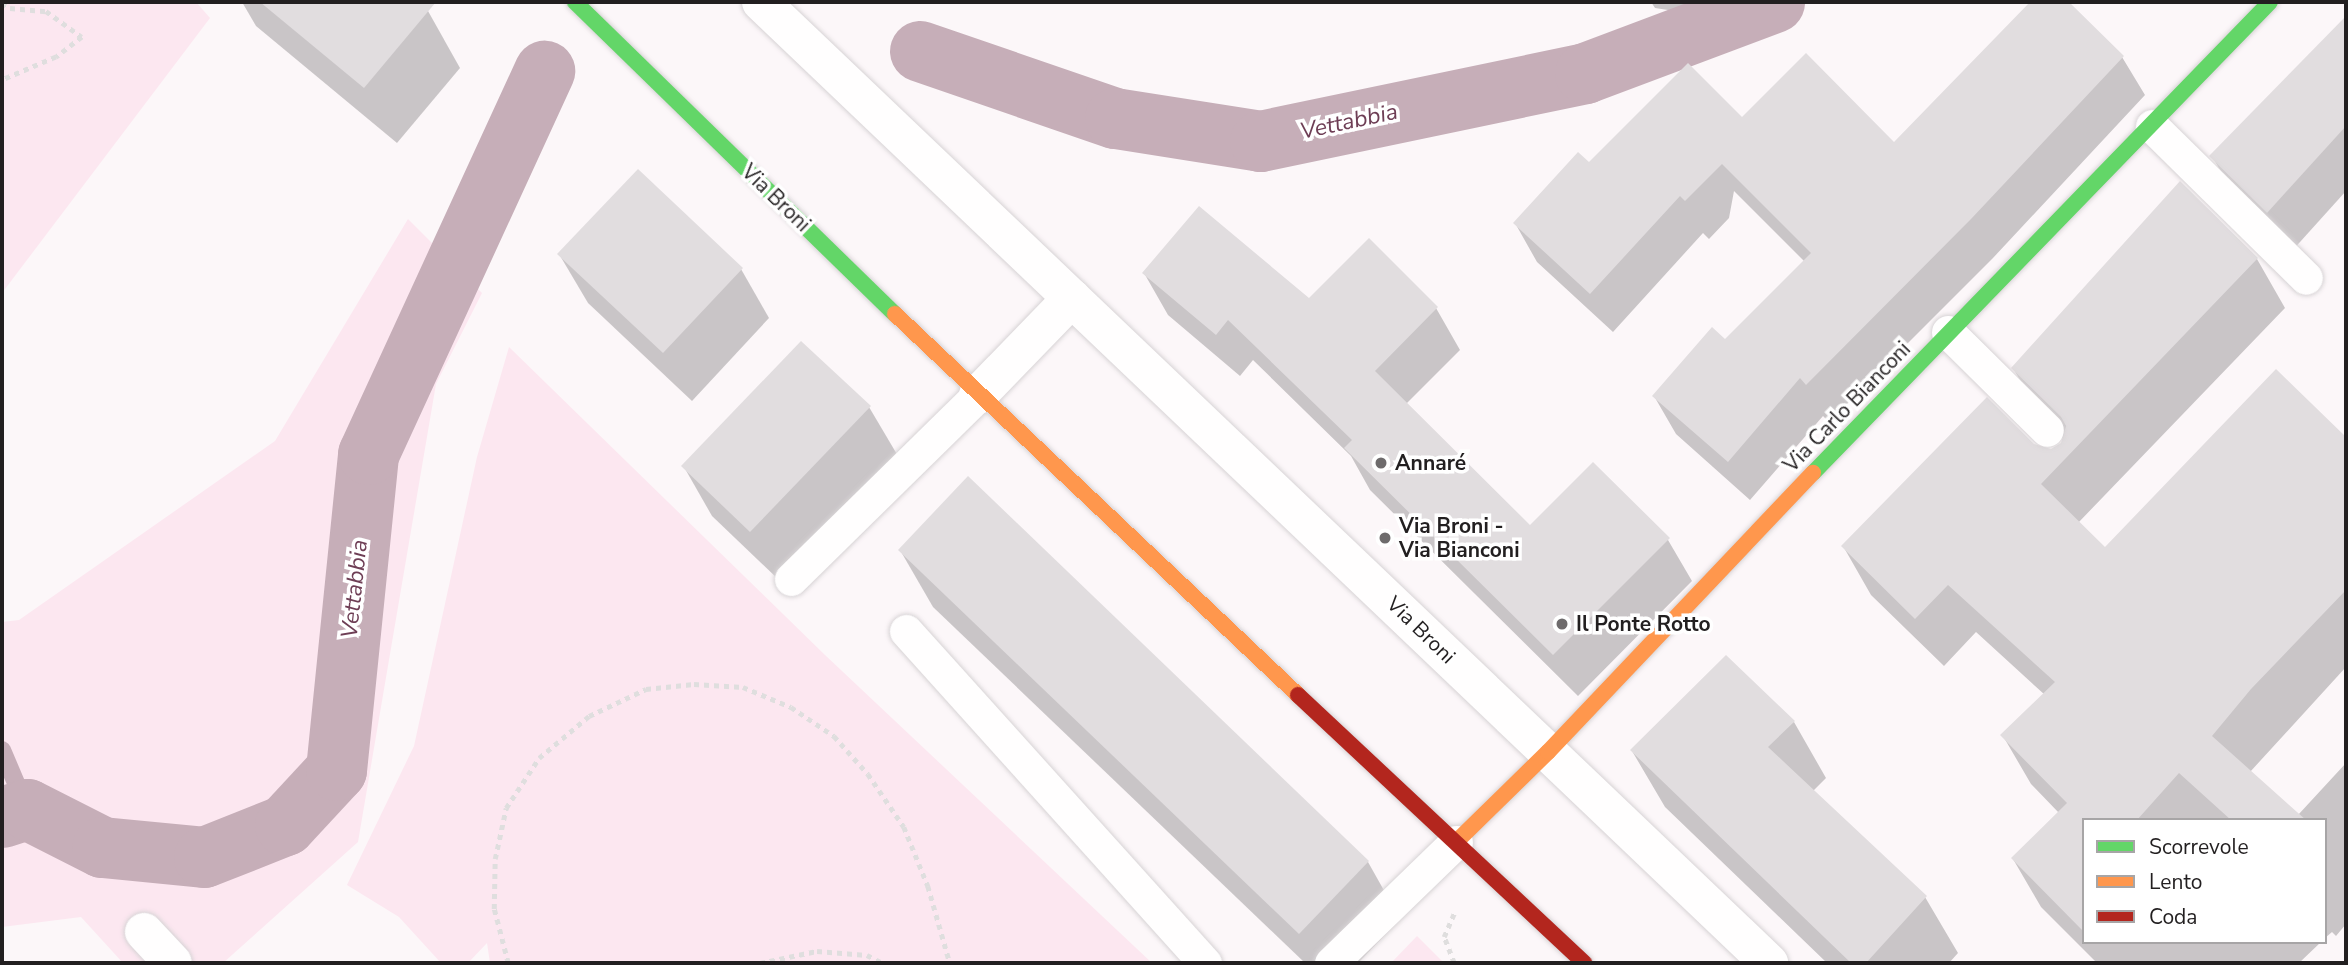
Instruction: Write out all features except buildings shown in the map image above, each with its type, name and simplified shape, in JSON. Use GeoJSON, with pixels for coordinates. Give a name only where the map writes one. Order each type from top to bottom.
{"type":"FeatureCollection","features":[{"type":"Feature","properties":{"kind":"street","name":"Via Broni"},"geometry":{"type":"LineString","coordinates":[[575,2],[978,395],[1584,963]]}},
{"type":"Feature","properties":{"kind":"street","name":"Via Broni"},"geometry":{"type":"LineString","coordinates":[[761,2],[1769,963]]}},
{"type":"Feature","properties":{"kind":"street","name":"Via Carlo Bianconi"},"geometry":{"type":"LineString","coordinates":[[1456,842],[1548,752],[1948,332],[2152,126],[2270,2]]}},
{"type":"Feature","properties":{"kind":"street"},"geometry":{"type":"LineString","coordinates":[[978,395],[1072,298]]}},
{"type":"Feature","properties":{"kind":"street"},"geometry":{"type":"LineString","coordinates":[[144,932],[173,963]]}},
{"type":"Feature","properties":{"kind":"lane"},"geometry":{"type":"LineString","coordinates":[[2152,126],[2306,278]]}},
{"type":"Feature","properties":{"kind":"lane"},"geometry":{"type":"LineString","coordinates":[[1948,332],[2047,430]]}},
{"type":"Feature","properties":{"kind":"lane"},"geometry":{"type":"LineString","coordinates":[[791,579],[978,395]]}},
{"type":"Feature","properties":{"kind":"lane"},"geometry":{"type":"LineString","coordinates":[[906,631],[1205,963]]}},
{"type":"Feature","properties":{"kind":"lane"},"geometry":{"type":"LineString","coordinates":[[1331,963],[1456,842]]}},
{"type":"Feature","properties":{"kind":"path"},"geometry":{"type":"LineString","coordinates":[[2,3],[10,8],[46,10],[82,37],[57,57],[2,80]]}},
{"type":"Feature","properties":{"kind":"path"},"geometry":{"type":"LineString","coordinates":[[508,963],[494,909],[495,859],[506,808],[539,758],[589,716],[646,689],[694,684],[743,687],[791,707],[834,736],[868,774],[904,827],[928,886],[950,963]]}},
{"type":"Feature","properties":{"kind":"path"},"geometry":{"type":"LineString","coordinates":[[760,963],[817,951],[867,955],[883,963]]}},
{"type":"Feature","properties":{"kind":"path"},"geometry":{"type":"LineString","coordinates":[[1447,963],[1450,957],[1454,963]]}},
{"type":"Feature","properties":{"kind":"shaded area"},"geometry":{"type":"Polygon","coordinates":[[[2,2],[196,2],[210,18],[2,293],[2,2]]]}},
{"type":"Feature","properties":{"kind":"shaded area"},"geometry":{"type":"Polygon","coordinates":[[[408,219],[482,293],[436,384],[358,842],[223,963],[123,963],[81,917],[2,927],[2,622],[19,620],[275,441],[408,219]]]}},
{"type":"Feature","properties":{"kind":"shaded area"},"geometry":{"type":"Polygon","coordinates":[[[509,347],[825,655],[1152,963],[490,963],[487,943],[468,963],[441,963],[399,917],[347,885],[414,746],[477,457],[509,347]]]}},
{"type":"Feature","properties":{"kind":"shaded area"},"geometry":{"type":"Polygon","coordinates":[[[1417,936],[1444,963],[1391,963],[1417,936]]]}},
{"type":"Feature","properties":{"kind":"waterway","name":"Vettabbia"},"geometry":{"type":"LineString","coordinates":[[920,51],[1115,118],[1260,141],[1585,73],[1774,2]]}},
{"type":"Feature","properties":{"kind":"waterway","name":"Vettabbia"},"geometry":{"type":"LineString","coordinates":[[2,817],[27,809],[102,847],[204,857],[285,825],[336,770],[368,454],[544,71]]}},
{"type":"Feature","properties":{"kind":"waterway"},"geometry":{"type":"LineString","coordinates":[[2,750],[27,809]]}},
{"type":"Feature","properties":{"kind":"traffic: fast"},"geometry":{"type":"LineString","coordinates":[[575,2],[895,314]]}},
{"type":"Feature","properties":{"kind":"traffic: fast"},"geometry":{"type":"LineString","coordinates":[[1813,473],[2270,2]]}},
{"type":"Feature","properties":{"kind":"traffic: slow"},"geometry":{"type":"LineString","coordinates":[[895,314],[1298,695]]}},
{"type":"Feature","properties":{"kind":"traffic: slow"},"geometry":{"type":"LineString","coordinates":[[1456,842],[1548,752],[1813,473]]}},
{"type":"Feature","properties":{"kind":"traffic: jam"},"geometry":{"type":"LineString","coordinates":[[1298,695],[1584,963]]}},
{"type":"Feature","properties":{"kind":"place","name":"Annaré"},"geometry":{"type":"Point","coordinates":[1381,463]}},
{"type":"Feature","properties":{"kind":"place","name":"Via Broni - Via Bianconi"},"geometry":{"type":"Point","coordinates":[1385,538]}},
{"type":"Feature","properties":{"kind":"place","name":"Il Ponte Rotto"},"geometry":{"type":"Point","coordinates":[1562,624]}}]}
